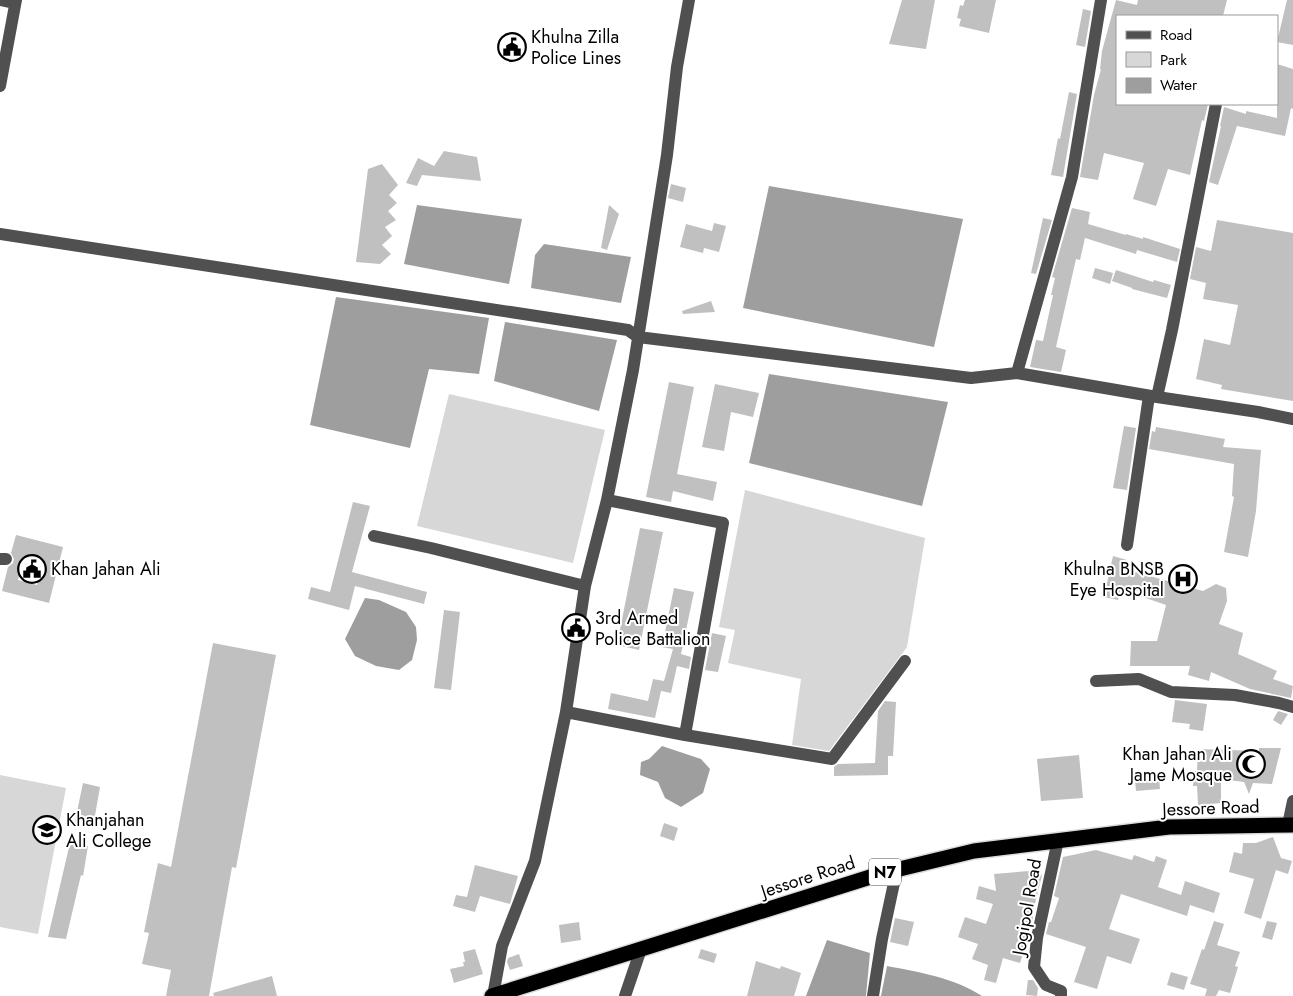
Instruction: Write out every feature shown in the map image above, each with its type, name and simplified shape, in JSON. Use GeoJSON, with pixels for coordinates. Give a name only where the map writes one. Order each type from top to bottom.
{"type":"FeatureCollection","features":[{"type":"Feature","properties":{"kind":"highway","name":"Jessore Road"},"geometry":{"type":"LineString","coordinates":[[493,996],[897,869],[974,851],[1169,827],[1291,823]]}},
{"type":"Feature","properties":{"kind":"street"},"geometry":{"type":"LineString","coordinates":[[493,996],[502,946],[536,860],[566,712],[585,586],[607,500],[638,337],[667,155],[677,67],[689,0]]}},
{"type":"Feature","properties":{"kind":"street"},"geometry":{"type":"LineString","coordinates":[[1017,373],[1072,177],[1101,0]]}},
{"type":"Feature","properties":{"kind":"street"},"geometry":{"type":"LineString","coordinates":[[0,56],[11,1]]}},
{"type":"Feature","properties":{"kind":"street"},"geometry":{"type":"LineString","coordinates":[[0,86],[11,1]]}},
{"type":"Feature","properties":{"kind":"street"},"geometry":{"type":"LineString","coordinates":[[1127,546],[1153,396],[1172,330],[1216,105]]}},
{"type":"Feature","properties":{"kind":"street"},"geometry":{"type":"LineString","coordinates":[[0,234],[628,330],[638,337],[971,378],[1017,373],[1293,419]]}},
{"type":"Feature","properties":{"kind":"street"},"geometry":{"type":"LineString","coordinates":[[607,500],[723,523],[685,735]]}},
{"type":"Feature","properties":{"kind":"street"},"geometry":{"type":"LineString","coordinates":[[374,536],[585,586]]}},
{"type":"Feature","properties":{"kind":"street"},"geometry":{"type":"LineString","coordinates":[[566,712],[685,735],[832,759],[905,661]]}},
{"type":"Feature","properties":{"kind":"street"},"geometry":{"type":"LineString","coordinates":[[1096,681],[1139,679],[1171,692],[1235,695],[1293,707]]}},
{"type":"Feature","properties":{"kind":"street"},"geometry":{"type":"LineString","coordinates":[[1291,823],[1293,801]]}},
{"type":"Feature","properties":{"kind":"street","name":"Jogipol Road"},"geometry":{"type":"LineString","coordinates":[[1058,840],[1037,938],[1034,967],[1046,985],[1061,991],[1061,996]]}},
{"type":"Feature","properties":{"kind":"street"},"geometry":{"type":"LineString","coordinates":[[874,996],[882,939],[897,869]]}},
{"type":"Feature","properties":{"kind":"street"},"geometry":{"type":"LineString","coordinates":[[625,996],[641,949]]}},
{"type":"Feature","properties":{"kind":"green space"},"geometry":{"type":"Polygon","coordinates":[[[449,394],[605,430],[573,563],[417,526],[449,394]]]}},
{"type":"Feature","properties":{"kind":"green space"},"geometry":{"type":"Polygon","coordinates":[[[745,490],[925,538],[907,647],[829,751],[792,745],[801,679],[728,663],[735,630],[719,627],[745,490]]]}},
{"type":"Feature","properties":{"kind":"green space"},"geometry":{"type":"Polygon","coordinates":[[[0,775],[66,788],[38,934],[0,927],[0,775]]]}},
{"type":"Feature","properties":{"kind":"water"},"geometry":{"type":"Polygon","coordinates":[[[769,186],[963,219],[934,347],[743,308],[769,186]]]}},
{"type":"Feature","properties":{"kind":"water"},"geometry":{"type":"Polygon","coordinates":[[[417,205],[522,219],[509,284],[404,264],[417,205]]]}},
{"type":"Feature","properties":{"kind":"water"},"geometry":{"type":"Polygon","coordinates":[[[544,244],[631,257],[621,303],[531,288],[535,255],[544,244]]]}},
{"type":"Feature","properties":{"kind":"water"},"geometry":{"type":"Polygon","coordinates":[[[336,297],[489,318],[479,374],[429,369],[410,448],[310,425],[336,297]]]}},
{"type":"Feature","properties":{"kind":"water"},"geometry":{"type":"Polygon","coordinates":[[[505,322],[617,340],[599,411],[494,381],[505,322]]]}},
{"type":"Feature","properties":{"kind":"water"},"geometry":{"type":"Polygon","coordinates":[[[769,374],[948,402],[922,506],[749,463],[769,374]]]}},
{"type":"Feature","properties":{"kind":"water"},"geometry":{"type":"Polygon","coordinates":[[[365,598],[379,600],[406,612],[416,627],[417,640],[412,660],[399,670],[376,666],[355,656],[345,639],[365,598]]]}},
{"type":"Feature","properties":{"kind":"water"},"geometry":{"type":"Polygon","coordinates":[[[662,746],[701,759],[710,769],[703,793],[681,807],[665,798],[658,782],[640,775],[641,762],[649,759],[662,746]]]}},
{"type":"Feature","properties":{"kind":"water"},"geometry":{"type":"Polygon","coordinates":[[[827,940],[870,953],[866,996],[806,996],[827,940]]]}},
{"type":"Feature","properties":{"kind":"water"},"geometry":{"type":"Polygon","coordinates":[[[887,966],[948,980],[982,996],[881,996],[887,966]]]}},
{"type":"Feature","properties":{"kind":"building"},"geometry":{"type":"Polygon","coordinates":[[[902,0],[935,0],[926,49],[889,44],[902,0]]]}},
{"type":"Feature","properties":{"kind":"building"},"geometry":{"type":"Polygon","coordinates":[[[965,0],[996,0],[989,33],[959,26],[961,19],[957,18],[960,5],[963,6],[965,0]]]}},
{"type":"Feature","properties":{"kind":"building"},"geometry":{"type":"Polygon","coordinates":[[[1116,0],[1137,5],[1138,0],[1227,0],[1223,15],[1116,15],[1116,105],[1208,105],[1204,121],[1202,120],[1190,175],[1168,169],[1156,206],[1133,199],[1144,163],[1104,153],[1098,180],[1080,177],[1094,95],[1101,69],[1102,51],[1116,0]]]}},
{"type":"Feature","properties":{"kind":"building"},"geometry":{"type":"Polygon","coordinates":[[[1287,0],[1293,0],[1293,45],[1278,42],[1287,0]]]}},
{"type":"Feature","properties":{"kind":"building"},"geometry":{"type":"Polygon","coordinates":[[[1083,9],[1091,11],[1085,47],[1076,45],[1083,9]]]}},
{"type":"Feature","properties":{"kind":"building"},"geometry":{"type":"Polygon","coordinates":[[[1278,64],[1293,69],[1293,109],[1291,108],[1285,136],[1237,126],[1218,185],[1209,182],[1224,107],[1246,114],[1246,111],[1277,118],[1278,64]]]}},
{"type":"Feature","properties":{"kind":"building"},"geometry":{"type":"Polygon","coordinates":[[[1069,92],[1077,94],[1063,177],[1051,175],[1069,92]]]}},
{"type":"Feature","properties":{"kind":"building"},"geometry":{"type":"Polygon","coordinates":[[[444,151],[477,157],[481,181],[422,175],[417,186],[406,183],[418,158],[434,166],[444,151]]]}},
{"type":"Feature","properties":{"kind":"building"},"geometry":{"type":"Polygon","coordinates":[[[382,164],[398,185],[389,195],[397,203],[388,211],[396,220],[385,227],[392,236],[382,245],[391,254],[380,264],[356,262],[368,169],[382,164]]]}},
{"type":"Feature","properties":{"kind":"building"},"geometry":{"type":"Polygon","coordinates":[[[671,184],[686,188],[683,202],[668,198],[671,184]]]}},
{"type":"Feature","properties":{"kind":"building"},"geometry":{"type":"Polygon","coordinates":[[[609,205],[619,214],[607,250],[601,248],[609,205]]]}},
{"type":"Feature","properties":{"kind":"building"},"geometry":{"type":"Polygon","coordinates":[[[1072,208],[1090,212],[1088,224],[1143,239],[1143,237],[1180,249],[1177,262],[1137,250],[1136,254],[1085,238],[1080,260],[1076,259],[1056,347],[1066,350],[1061,372],[1030,367],[1036,340],[1043,341],[1053,295],[1051,295],[1055,278],[1052,277],[1072,208]]]}},
{"type":"Feature","properties":{"kind":"building"},"geometry":{"type":"Polygon","coordinates":[[[1043,218],[1052,220],[1036,274],[1031,273],[1043,218]]]}},
{"type":"Feature","properties":{"kind":"building"},"geometry":{"type":"Polygon","coordinates":[[[1217,220],[1293,233],[1293,401],[1221,389],[1222,385],[1196,379],[1204,339],[1230,345],[1238,305],[1203,299],[1206,283],[1190,279],[1196,247],[1211,251],[1217,220]]]}},
{"type":"Feature","properties":{"kind":"building"},"geometry":{"type":"Polygon","coordinates":[[[714,223],[726,226],[719,252],[704,248],[703,253],[680,247],[686,224],[712,231],[714,223]]]}},
{"type":"Feature","properties":{"kind":"building"},"geometry":{"type":"Polygon","coordinates":[[[1095,268],[1113,273],[1110,284],[1092,278],[1095,268]]]}},
{"type":"Feature","properties":{"kind":"building"},"geometry":{"type":"Polygon","coordinates":[[[1116,270],[1153,282],[1154,280],[1171,285],[1167,298],[1132,289],[1112,281],[1116,270]]]}},
{"type":"Feature","properties":{"kind":"building"},"geometry":{"type":"Polygon","coordinates":[[[711,301],[715,312],[683,314],[682,311],[711,301]]]}},
{"type":"Feature","properties":{"kind":"building"},"geometry":{"type":"Polygon","coordinates":[[[669,382],[694,387],[677,474],[717,482],[713,501],[673,491],[671,502],[646,497],[669,382]]]}},
{"type":"Feature","properties":{"kind":"building"},"geometry":{"type":"Polygon","coordinates":[[[715,384],[759,393],[753,417],[731,412],[724,451],[702,447],[715,384]]]}},
{"type":"Feature","properties":{"kind":"building"},"geometry":{"type":"Polygon","coordinates":[[[1124,426],[1136,428],[1127,490],[1113,488],[1124,426]]]}},
{"type":"Feature","properties":{"kind":"building"},"geometry":{"type":"Polygon","coordinates":[[[1156,427],[1225,439],[1223,447],[1261,450],[1256,511],[1248,557],[1224,552],[1234,497],[1232,496],[1234,464],[1149,449],[1152,431],[1155,432],[1156,427]]]}},
{"type":"Feature","properties":{"kind":"building"},"geometry":{"type":"Polygon","coordinates":[[[353,502],[370,506],[352,572],[427,592],[424,604],[355,586],[349,610],[308,599],[311,587],[330,592],[353,502]]]}},
{"type":"Feature","properties":{"kind":"building"},"geometry":{"type":"Polygon","coordinates":[[[640,528],[663,532],[639,650],[617,645],[640,528]]]}},
{"type":"Feature","properties":{"kind":"building"},"geometry":{"type":"Polygon","coordinates":[[[16,535],[63,547],[49,603],[2,591],[8,567],[13,563],[14,559],[11,553],[16,535]],[[24,557],[18,580],[37,585],[43,562],[24,557]]]}},
{"type":"Feature","properties":{"kind":"building","name":"Khulna BNSB Eye Hospital"},"geometry":{"type":"Polygon","coordinates":[[[1113,556],[1127,560],[1125,569],[1203,591],[1216,584],[1226,588],[1227,601],[1219,624],[1243,633],[1238,654],[1277,671],[1273,679],[1293,686],[1291,698],[1250,689],[1211,672],[1209,681],[1188,675],[1190,666],[1130,666],[1131,641],[1157,641],[1166,605],[1140,596],[1142,592],[1121,587],[1118,600],[1104,597],[1113,556]]]}},
{"type":"Feature","properties":{"kind":"building"},"geometry":{"type":"Polygon","coordinates":[[[674,588],[694,592],[681,654],[691,657],[689,669],[677,666],[671,693],[661,691],[655,718],[608,709],[611,693],[648,701],[653,679],[664,681],[673,649],[662,647],[674,588]]]}},
{"type":"Feature","properties":{"kind":"building"},"geometry":{"type":"Polygon","coordinates":[[[444,610],[460,612],[451,690],[434,688],[444,610]]]}},
{"type":"Feature","properties":{"kind":"building"},"geometry":{"type":"Polygon","coordinates":[[[712,633],[726,636],[718,672],[705,670],[712,633]]]}},
{"type":"Feature","properties":{"kind":"building"},"geometry":{"type":"Polygon","coordinates":[[[213,643],[276,655],[236,868],[232,867],[209,996],[166,996],[171,970],[142,964],[149,933],[144,932],[158,863],[171,867],[213,643]]]}},
{"type":"Feature","properties":{"kind":"building"},"geometry":{"type":"Polygon","coordinates":[[[1175,700],[1207,704],[1203,731],[1189,729],[1190,724],[1172,722],[1175,700]]]}},
{"type":"Feature","properties":{"kind":"building"},"geometry":{"type":"Polygon","coordinates":[[[885,701],[896,702],[893,756],[888,756],[888,775],[834,776],[834,767],[838,764],[875,763],[878,711],[885,701]]]}},
{"type":"Feature","properties":{"kind":"building"},"geometry":{"type":"Polygon","coordinates":[[[1278,711],[1288,714],[1281,725],[1273,720],[1278,711]]]}},
{"type":"Feature","properties":{"kind":"building"},"geometry":{"type":"Polygon","coordinates":[[[1259,748],[1281,748],[1272,784],[1253,783],[1249,794],[1244,782],[1221,779],[1221,803],[1198,805],[1197,786],[1193,786],[1194,771],[1197,771],[1198,749],[1259,751],[1259,748]]]}},
{"type":"Feature","properties":{"kind":"building"},"geometry":{"type":"Polygon","coordinates":[[[1079,755],[1083,798],[1041,801],[1037,759],[1079,755]]]}},
{"type":"Feature","properties":{"kind":"building"},"geometry":{"type":"Polygon","coordinates":[[[1159,777],[1160,789],[1136,791],[1135,780],[1159,777]]]}},
{"type":"Feature","properties":{"kind":"building"},"geometry":{"type":"Polygon","coordinates":[[[83,783],[100,787],[93,827],[74,826],[83,783]]]}},
{"type":"Feature","properties":{"kind":"building"},"geometry":{"type":"Polygon","coordinates":[[[664,823],[678,828],[674,841],[660,836],[664,823]]]}},
{"type":"Feature","properties":{"kind":"building"},"geometry":{"type":"Polygon","coordinates":[[[1273,837],[1281,858],[1292,861],[1288,874],[1276,870],[1261,919],[1244,913],[1254,879],[1229,872],[1234,852],[1242,854],[1243,843],[1256,843],[1273,837]]]}},
{"type":"Feature","properties":{"kind":"building"},"geometry":{"type":"Polygon","coordinates":[[[70,843],[88,846],[83,876],[81,875],[66,939],[48,937],[70,843]]]}},
{"type":"Feature","properties":{"kind":"building"},"geometry":{"type":"Polygon","coordinates":[[[1096,850],[1132,860],[1134,855],[1154,862],[1156,856],[1167,860],[1158,887],[1181,895],[1185,881],[1220,893],[1214,913],[1190,905],[1187,916],[1121,894],[1109,929],[1140,939],[1131,964],[1107,956],[1097,989],[1074,982],[1086,947],[1046,934],[1059,898],[1054,896],[1063,857],[1096,850]]]}},
{"type":"Feature","properties":{"kind":"building"},"geometry":{"type":"Polygon","coordinates":[[[475,865],[518,876],[510,904],[480,896],[475,912],[453,906],[456,895],[467,897],[475,865]]]}},
{"type":"Feature","properties":{"kind":"building"},"geometry":{"type":"Polygon","coordinates":[[[1029,871],[1042,875],[1029,936],[1020,963],[1003,958],[996,983],[984,980],[988,965],[972,959],[978,944],[958,937],[965,917],[986,924],[993,904],[976,899],[979,886],[996,891],[994,874],[1029,871]]]}},
{"type":"Feature","properties":{"kind":"building"},"geometry":{"type":"Polygon","coordinates":[[[895,918],[914,922],[908,946],[890,942],[895,918]]]}},
{"type":"Feature","properties":{"kind":"building"},"geometry":{"type":"Polygon","coordinates":[[[1214,921],[1224,924],[1217,945],[1240,952],[1235,966],[1238,967],[1230,993],[1219,990],[1216,996],[1205,996],[1207,989],[1190,984],[1214,921]]]}},
{"type":"Feature","properties":{"kind":"building"},"geometry":{"type":"Polygon","coordinates":[[[1267,921],[1277,923],[1272,940],[1262,937],[1267,921]]]}},
{"type":"Feature","properties":{"kind":"building"},"geometry":{"type":"Polygon","coordinates":[[[579,922],[581,940],[561,943],[559,925],[579,922]]]}},
{"type":"Feature","properties":{"kind":"building"},"geometry":{"type":"Polygon","coordinates":[[[475,949],[483,974],[454,983],[450,969],[464,966],[463,952],[475,949]]]}},
{"type":"Feature","properties":{"kind":"building"},"geometry":{"type":"Polygon","coordinates":[[[701,949],[717,954],[714,963],[698,958],[701,949]]]}},
{"type":"Feature","properties":{"kind":"building"},"geometry":{"type":"Polygon","coordinates":[[[519,954],[523,966],[510,970],[507,962],[508,958],[519,954]]]}},
{"type":"Feature","properties":{"kind":"building"},"geometry":{"type":"Polygon","coordinates":[[[756,961],[780,969],[781,966],[801,973],[794,996],[747,996],[756,961]]]}},
{"type":"Feature","properties":{"kind":"building"},"geometry":{"type":"Polygon","coordinates":[[[1171,972],[1188,977],[1184,990],[1167,985],[1171,972]]]}},
{"type":"Feature","properties":{"kind":"building"},"geometry":{"type":"Polygon","coordinates":[[[272,976],[277,996],[214,996],[213,993],[272,976]]]}},
{"type":"Feature","properties":{"kind":"building"},"geometry":{"type":"Polygon","coordinates":[[[1028,980],[1033,980],[1038,988],[1037,996],[1026,995],[1028,980]]]}},
{"type":"Feature","properties":{"kind":"place","name":"Khulna Zilla Police Lines"},"geometry":{"type":"Point","coordinates":[512,47]}},
{"type":"Feature","properties":{"kind":"place","name":"Khan Jahan Ali"},"geometry":{"type":"Point","coordinates":[32,569]}},
{"type":"Feature","properties":{"kind":"place","name":"Khulna BNSB Eye Hospital"},"geometry":{"type":"Point","coordinates":[1183,579]}},
{"type":"Feature","properties":{"kind":"place","name":"3rd Armed Police Battalion"},"geometry":{"type":"Point","coordinates":[576,628]}},
{"type":"Feature","properties":{"kind":"place","name":"Khan Jahan Ali Jame Mosque"},"geometry":{"type":"Point","coordinates":[1251,764]}},
{"type":"Feature","properties":{"kind":"place","name":"Khanjahan Ali College"},"geometry":{"type":"Point","coordinates":[47,830]}}]}
